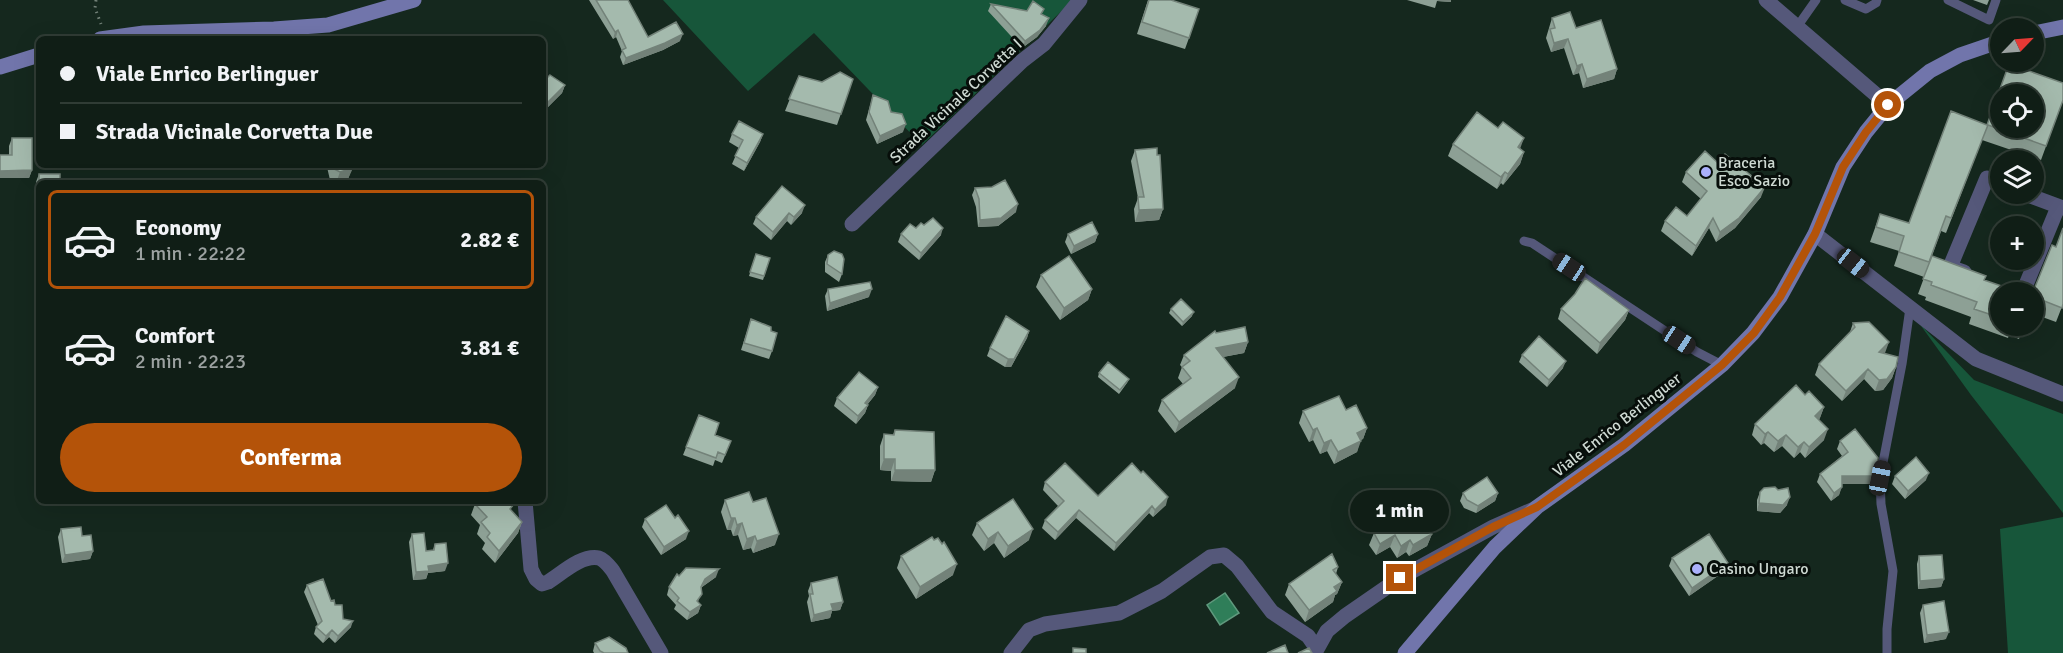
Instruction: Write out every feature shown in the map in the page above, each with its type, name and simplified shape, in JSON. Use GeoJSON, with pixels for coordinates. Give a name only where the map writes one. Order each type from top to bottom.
{"type":"FeatureCollection","features":[{"type":"Feature","properties":{"kind":"main road"},"geometry":{"type":"LineString","coordinates":[[121,36],[144,33],[328,26],[414,0]]}},
{"type":"Feature","properties":{"kind":"main road"},"geometry":{"type":"LineString","coordinates":[[2044,31],[2063,27]]}},
{"type":"Feature","properties":{"kind":"main road","name":"Viale Enrico Berlinguer"},"geometry":{"type":"LineString","coordinates":[[1405,653],[1495,547],[1537,507],[1624,445],[1722,365],[1754,333],[1780,297],[1815,234],[1843,167],[1866,132],[1888,105],[1930,71],[1960,55],[1990,45]]}},
{"type":"Feature","properties":{"kind":"main road"},"geometry":{"type":"LineString","coordinates":[[0,67],[36,56]]}},
{"type":"Feature","properties":{"kind":"street","name":"Strada Vicinale Corvetta I"},"geometry":{"type":"LineString","coordinates":[[852,224],[1022,61],[1044,44],[1080,0]]}},
{"type":"Feature","properties":{"kind":"street"},"geometry":{"type":"LineString","coordinates":[[1766,0],[1888,105]]}},
{"type":"Feature","properties":{"kind":"street"},"geometry":{"type":"LineString","coordinates":[[1983,279],[1950,267],[1987,178],[1990,179]]}},
{"type":"Feature","properties":{"kind":"street"},"geometry":{"type":"LineString","coordinates":[[2027,282],[2060,207],[2044,201]]}},
{"type":"Feature","properties":{"kind":"street"},"geometry":{"type":"LineString","coordinates":[[1815,234],[1977,359],[2063,394]]}},
{"type":"Feature","properties":{"kind":"street"},"geometry":{"type":"LineString","coordinates":[[525,504],[531,569],[536,579],[542,584],[548,582],[586,558],[605,561],[661,653]]}},
{"type":"Feature","properties":{"kind":"street"},"geometry":{"type":"LineString","coordinates":[[1011,653],[1029,630],[1045,624],[1119,613],[1162,591],[1210,557],[1224,555],[1237,566],[1272,612],[1308,636],[1318,651],[1328,631],[1345,616],[1400,578],[1493,527],[1537,507]]}},
{"type":"Feature","properties":{"kind":"lane"},"geometry":{"type":"LineString","coordinates":[[1797,27],[1816,0]]}},
{"type":"Feature","properties":{"kind":"lane"},"geometry":{"type":"LineString","coordinates":[[1845,0],[1866,9],[1877,0]]}},
{"type":"Feature","properties":{"kind":"lane"},"geometry":{"type":"LineString","coordinates":[[1948,0],[1989,20],[1996,0]]}},
{"type":"Feature","properties":{"kind":"lane"},"geometry":{"type":"LineString","coordinates":[[1524,241],[1532,243],[1697,352],[1722,365]]}},
{"type":"Feature","properties":{"kind":"lane"},"geometry":{"type":"LineString","coordinates":[[1887,653],[1893,571],[1881,504],[1880,478],[1902,364],[1910,308]]}},
{"type":"Feature","properties":{"kind":"path"},"geometry":{"type":"LineString","coordinates":[[96,0],[95,8],[105,36]]}},
{"type":"Feature","properties":{"kind":"shaded area"},"geometry":{"type":"Polygon","coordinates":[[[663,0],[1073,0],[922,145],[814,33],[748,91],[663,0]]]}},
{"type":"Feature","properties":{"kind":"shaded area"},"geometry":{"type":"Polygon","coordinates":[[[1919,323],[1974,380],[2063,414],[2063,513],[1971,395],[1919,323]]]}},
{"type":"Feature","properties":{"kind":"shaded area"},"geometry":{"type":"Polygon","coordinates":[[[2063,517],[2063,653],[2008,653],[2000,529],[2063,517]]]}},
{"type":"Feature","properties":{"kind":"shaded area"},"geometry":{"type":"Polygon","coordinates":[[[1225,593],[1239,613],[1220,625],[1207,605],[1225,593]]]}},
{"type":"Feature","properties":{"kind":"building"},"geometry":{"type":"Polygon","coordinates":[[[596,0],[628,0],[648,37],[676,22],[683,34],[626,58],[622,50],[626,48],[618,30],[615,32],[596,0]]]}},
{"type":"Feature","properties":{"kind":"building"},"geometry":{"type":"Polygon","coordinates":[[[1149,0],[1171,0],[1199,9],[1189,38],[1142,22],[1149,0]]]}},
{"type":"Feature","properties":{"kind":"building"},"geometry":{"type":"Polygon","coordinates":[[[1033,1],[1044,9],[1041,14],[1049,18],[1040,30],[1025,41],[991,4],[1027,11],[1033,1]]]}},
{"type":"Feature","properties":{"kind":"building"},"geometry":{"type":"Polygon","coordinates":[[[1570,12],[1576,28],[1601,20],[1617,69],[1587,79],[1582,64],[1577,66],[1568,39],[1554,43],[1550,29],[1555,28],[1552,18],[1570,12]]]}},
{"type":"Feature","properties":{"kind":"building"},"geometry":{"type":"Polygon","coordinates":[[[840,72],[853,79],[841,114],[789,99],[799,76],[822,82],[840,72]]]}},
{"type":"Feature","properties":{"kind":"building"},"geometry":{"type":"Polygon","coordinates":[[[2006,72],[2032,72],[2063,83],[2063,100],[2046,146],[2024,138],[2044,138],[2044,84],[2002,84],[2006,72]]]}},
{"type":"Feature","properties":{"kind":"building"},"geometry":{"type":"Polygon","coordinates":[[[550,75],[565,85],[547,103],[546,102],[546,79],[550,75]]]}},
{"type":"Feature","properties":{"kind":"building"},"geometry":{"type":"Polygon","coordinates":[[[873,95],[888,101],[891,112],[902,114],[906,124],[880,136],[869,112],[873,95]]]}},
{"type":"Feature","properties":{"kind":"building"},"geometry":{"type":"Polygon","coordinates":[[[1951,111],[1987,125],[1990,117],[1990,126],[1988,125],[1951,218],[1946,216],[1929,262],[1899,252],[1904,236],[1876,227],[1880,214],[1909,223],[1951,111]]]}},
{"type":"Feature","properties":{"kind":"building"},"geometry":{"type":"Polygon","coordinates":[[[1477,112],[1498,128],[1503,122],[1524,138],[1518,147],[1524,152],[1508,174],[1505,172],[1501,177],[1453,144],[1477,112]]]}},
{"type":"Feature","properties":{"kind":"building"},"geometry":{"type":"Polygon","coordinates":[[[739,121],[763,134],[747,163],[735,156],[743,140],[732,134],[739,121]]]}},
{"type":"Feature","properties":{"kind":"building"},"geometry":{"type":"Polygon","coordinates":[[[12,138],[32,138],[32,170],[0,171],[0,155],[12,155],[12,138]]]}},
{"type":"Feature","properties":{"kind":"building"},"geometry":{"type":"Polygon","coordinates":[[[1157,148],[1157,155],[1160,155],[1163,209],[1139,210],[1138,197],[1144,197],[1135,150],[1157,148]]]}},
{"type":"Feature","properties":{"kind":"building"},"geometry":{"type":"Polygon","coordinates":[[[1705,151],[1718,163],[1725,154],[1765,187],[1739,218],[1720,232],[1713,218],[1696,246],[1665,221],[1676,207],[1687,216],[1707,191],[1686,172],[1705,151]]]}},
{"type":"Feature","properties":{"kind":"building"},"geometry":{"type":"Polygon","coordinates":[[[334,168],[353,168],[340,172],[334,168]]]}},
{"type":"Feature","properties":{"kind":"building"},"geometry":{"type":"Polygon","coordinates":[[[39,174],[60,174],[60,180],[39,180],[39,174]]]}},
{"type":"Feature","properties":{"kind":"building"},"geometry":{"type":"Polygon","coordinates":[[[1005,180],[1018,204],[1001,218],[980,220],[979,199],[975,188],[992,187],[1005,180]]]}},
{"type":"Feature","properties":{"kind":"building"},"geometry":{"type":"Polygon","coordinates":[[[782,186],[805,205],[794,217],[789,213],[773,232],[756,217],[782,186]]]}},
{"type":"Feature","properties":{"kind":"building"},"geometry":{"type":"Polygon","coordinates":[[[933,218],[943,228],[921,253],[901,234],[910,224],[916,228],[933,218]]]}},
{"type":"Feature","properties":{"kind":"building"},"geometry":{"type":"Polygon","coordinates":[[[1092,222],[1098,234],[1074,246],[1068,234],[1092,222]]]}},
{"type":"Feature","properties":{"kind":"building"},"geometry":{"type":"Polygon","coordinates":[[[2063,228],[2062,308],[2044,301],[2044,282],[2037,282],[2042,270],[2044,270],[2052,245],[2056,247],[2063,228]]]}},
{"type":"Feature","properties":{"kind":"building"},"geometry":{"type":"Polygon","coordinates":[[[834,251],[842,254],[844,259],[842,274],[827,264],[828,255],[834,251]]]}},
{"type":"Feature","properties":{"kind":"building"},"geometry":{"type":"Polygon","coordinates":[[[756,254],[770,258],[764,276],[750,272],[756,254]]]}},
{"type":"Feature","properties":{"kind":"building"},"geometry":{"type":"Polygon","coordinates":[[[1069,256],[1092,289],[1064,308],[1041,275],[1069,256]]]}},
{"type":"Feature","properties":{"kind":"building"},"geometry":{"type":"Polygon","coordinates":[[[1932,256],[1986,276],[1984,280],[1990,282],[1990,314],[1974,309],[1977,302],[1931,285],[1932,282],[1923,279],[1932,256]]]}},
{"type":"Feature","properties":{"kind":"building"},"geometry":{"type":"Polygon","coordinates":[[[1585,278],[1629,310],[1600,343],[1561,309],[1575,294],[1585,278]]]}},
{"type":"Feature","properties":{"kind":"building"},"geometry":{"type":"Polygon","coordinates":[[[870,282],[872,289],[830,303],[828,289],[870,282]]]}},
{"type":"Feature","properties":{"kind":"building"},"geometry":{"type":"Polygon","coordinates":[[[1181,299],[1194,312],[1183,322],[1171,309],[1181,299]]]}},
{"type":"Feature","properties":{"kind":"building"},"geometry":{"type":"Polygon","coordinates":[[[1006,316],[1029,331],[1014,359],[1008,359],[990,348],[1006,316]]]}},
{"type":"Feature","properties":{"kind":"building"},"geometry":{"type":"Polygon","coordinates":[[[751,319],[771,327],[771,331],[777,333],[772,351],[744,343],[751,319]]]}},
{"type":"Feature","properties":{"kind":"building"},"geometry":{"type":"Polygon","coordinates":[[[1869,322],[1889,342],[1879,352],[1898,357],[1896,367],[1887,379],[1879,380],[1868,369],[1846,391],[1819,364],[1855,327],[1853,323],[1869,322]]]}},
{"type":"Feature","properties":{"kind":"building"},"geometry":{"type":"Polygon","coordinates":[[[1245,327],[1248,342],[1216,348],[1239,377],[1179,422],[1162,400],[1191,378],[1182,367],[1190,361],[1184,355],[1215,331],[1216,333],[1245,327]]]}},
{"type":"Feature","properties":{"kind":"building"},"geometry":{"type":"Polygon","coordinates":[[[1539,336],[1566,361],[1549,380],[1522,355],[1539,336]]]}},
{"type":"Feature","properties":{"kind":"building"},"geometry":{"type":"Polygon","coordinates":[[[1108,362],[1129,379],[1120,390],[1099,373],[1108,362]]]}},
{"type":"Feature","properties":{"kind":"building"},"geometry":{"type":"Polygon","coordinates":[[[859,372],[878,387],[865,403],[868,405],[858,416],[837,398],[859,372]]]}},
{"type":"Feature","properties":{"kind":"building"},"geometry":{"type":"Polygon","coordinates":[[[1796,385],[1805,395],[1809,391],[1824,407],[1815,416],[1828,429],[1809,447],[1804,442],[1798,447],[1786,435],[1778,441],[1768,432],[1765,434],[1755,424],[1796,385]]]}},
{"type":"Feature","properties":{"kind":"building"},"geometry":{"type":"Polygon","coordinates":[[[1339,396],[1346,410],[1356,405],[1367,428],[1357,433],[1361,441],[1338,452],[1331,440],[1324,443],[1317,428],[1313,430],[1303,411],[1339,396]]]}},
{"type":"Feature","properties":{"kind":"building"},"geometry":{"type":"Polygon","coordinates":[[[699,415],[719,423],[715,435],[731,441],[725,455],[718,452],[716,458],[686,447],[699,415]]]}},
{"type":"Feature","properties":{"kind":"building"},"geometry":{"type":"Polygon","coordinates":[[[1855,429],[1878,458],[1876,476],[1842,476],[1842,487],[1834,493],[1820,474],[1848,452],[1840,441],[1855,429]]]}},
{"type":"Feature","properties":{"kind":"building"},"geometry":{"type":"Polygon","coordinates":[[[895,430],[934,432],[935,470],[895,470],[895,459],[884,459],[884,434],[894,435],[895,430]]]}},
{"type":"Feature","properties":{"kind":"building"},"geometry":{"type":"Polygon","coordinates":[[[1916,457],[1929,473],[1908,491],[1895,476],[1916,457]]]}},
{"type":"Feature","properties":{"kind":"building"},"geometry":{"type":"Polygon","coordinates":[[[1065,463],[1098,496],[1132,463],[1168,497],[1155,510],[1152,506],[1116,543],[1079,510],[1058,532],[1045,520],[1064,501],[1045,482],[1065,463]]]}},
{"type":"Feature","properties":{"kind":"building"},"geometry":{"type":"Polygon","coordinates":[[[1487,477],[1498,493],[1478,506],[1467,500],[1463,493],[1487,477]]]}},
{"type":"Feature","properties":{"kind":"building"},"geometry":{"type":"Polygon","coordinates":[[[1775,487],[1778,490],[1788,488],[1790,497],[1783,505],[1759,503],[1760,492],[1764,488],[1775,487]]]}},
{"type":"Feature","properties":{"kind":"building"},"geometry":{"type":"Polygon","coordinates":[[[749,492],[753,502],[766,498],[779,534],[757,541],[755,536],[747,539],[742,523],[737,525],[735,518],[731,518],[725,500],[749,492]]]}},
{"type":"Feature","properties":{"kind":"building"},"geometry":{"type":"Polygon","coordinates":[[[1411,498],[1421,520],[1423,519],[1432,534],[1413,545],[1410,540],[1401,546],[1395,535],[1380,544],[1374,533],[1388,525],[1382,514],[1411,498]]]}},
{"type":"Feature","properties":{"kind":"building"},"geometry":{"type":"Polygon","coordinates":[[[1013,499],[1033,529],[1008,546],[998,532],[988,539],[977,523],[1013,499]]]}},
{"type":"Feature","properties":{"kind":"building"},"geometry":{"type":"Polygon","coordinates":[[[475,504],[514,504],[510,509],[522,522],[499,551],[487,537],[490,533],[481,522],[487,517],[475,504]]]}},
{"type":"Feature","properties":{"kind":"building"},"geometry":{"type":"Polygon","coordinates":[[[666,505],[675,518],[678,515],[689,531],[664,547],[645,519],[666,505]]]}},
{"type":"Feature","properties":{"kind":"building"},"geometry":{"type":"Polygon","coordinates":[[[81,527],[82,536],[91,535],[93,551],[65,555],[61,529],[81,527]]]}},
{"type":"Feature","properties":{"kind":"building"},"geometry":{"type":"Polygon","coordinates":[[[424,533],[426,551],[434,550],[435,544],[446,543],[448,563],[428,566],[429,571],[416,572],[412,534],[424,533]]]}},
{"type":"Feature","properties":{"kind":"building","name":"Casino Ungaro"},"geometry":{"type":"Polygon","coordinates":[[[1709,534],[1728,563],[1692,588],[1672,558],[1709,534]]]}},
{"type":"Feature","properties":{"kind":"building"},"geometry":{"type":"Polygon","coordinates":[[[932,537],[934,540],[938,538],[942,544],[944,542],[957,564],[920,587],[901,556],[932,537]]]}},
{"type":"Feature","properties":{"kind":"building"},"geometry":{"type":"Polygon","coordinates":[[[1332,554],[1338,567],[1333,570],[1342,582],[1334,587],[1337,591],[1309,610],[1289,584],[1332,554]]]}},
{"type":"Feature","properties":{"kind":"building"},"geometry":{"type":"Polygon","coordinates":[[[1942,555],[1944,579],[1920,581],[1919,556],[1942,555]]]}},
{"type":"Feature","properties":{"kind":"building"},"geometry":{"type":"Polygon","coordinates":[[[686,568],[719,569],[705,579],[701,587],[702,594],[697,601],[701,605],[690,612],[677,601],[679,598],[669,587],[677,574],[679,576],[686,568]]]}},
{"type":"Feature","properties":{"kind":"building"},"geometry":{"type":"Polygon","coordinates":[[[837,577],[843,602],[831,604],[833,610],[814,615],[810,594],[813,594],[811,583],[837,577]]]}},
{"type":"Feature","properties":{"kind":"building"},"geometry":{"type":"Polygon","coordinates":[[[323,579],[331,601],[334,600],[335,605],[342,605],[343,619],[353,621],[338,636],[332,630],[326,636],[316,627],[322,621],[307,585],[323,579]]]}},
{"type":"Feature","properties":{"kind":"building"},"geometry":{"type":"Polygon","coordinates":[[[1944,601],[1949,632],[1927,635],[1923,605],[1944,601]]]}},
{"type":"Feature","properties":{"kind":"building"},"geometry":{"type":"Polygon","coordinates":[[[609,637],[626,648],[628,653],[600,651],[595,643],[609,637]]]}},
{"type":"Feature","properties":{"kind":"building"},"geometry":{"type":"Polygon","coordinates":[[[1285,645],[1288,653],[1267,653],[1285,645]]]}},
{"type":"Feature","properties":{"kind":"building"},"geometry":{"type":"Polygon","coordinates":[[[1073,648],[1086,649],[1086,653],[1073,653],[1073,648]]]}},
{"type":"Feature","properties":{"kind":"building"},"geometry":{"type":"Polygon","coordinates":[[[1309,648],[1312,653],[1298,653],[1309,648]]]}},
{"type":"Feature","properties":{"kind":"place","name":"Braceria Esco Sazio"},"geometry":{"type":"Point","coordinates":[1706,172]}},
{"type":"Feature","properties":{"kind":"place","name":"Casino Ungaro"},"geometry":{"type":"Point","coordinates":[1697,569]}},
{"type":"Feature","properties":{"kind":"route"},"geometry":{"type":"LineString","coordinates":[[1400,578],[1493,527],[1537,507],[1624,445],[1722,365],[1754,333],[1780,297],[1815,234],[1843,167],[1866,132],[1888,105]]}}]}
